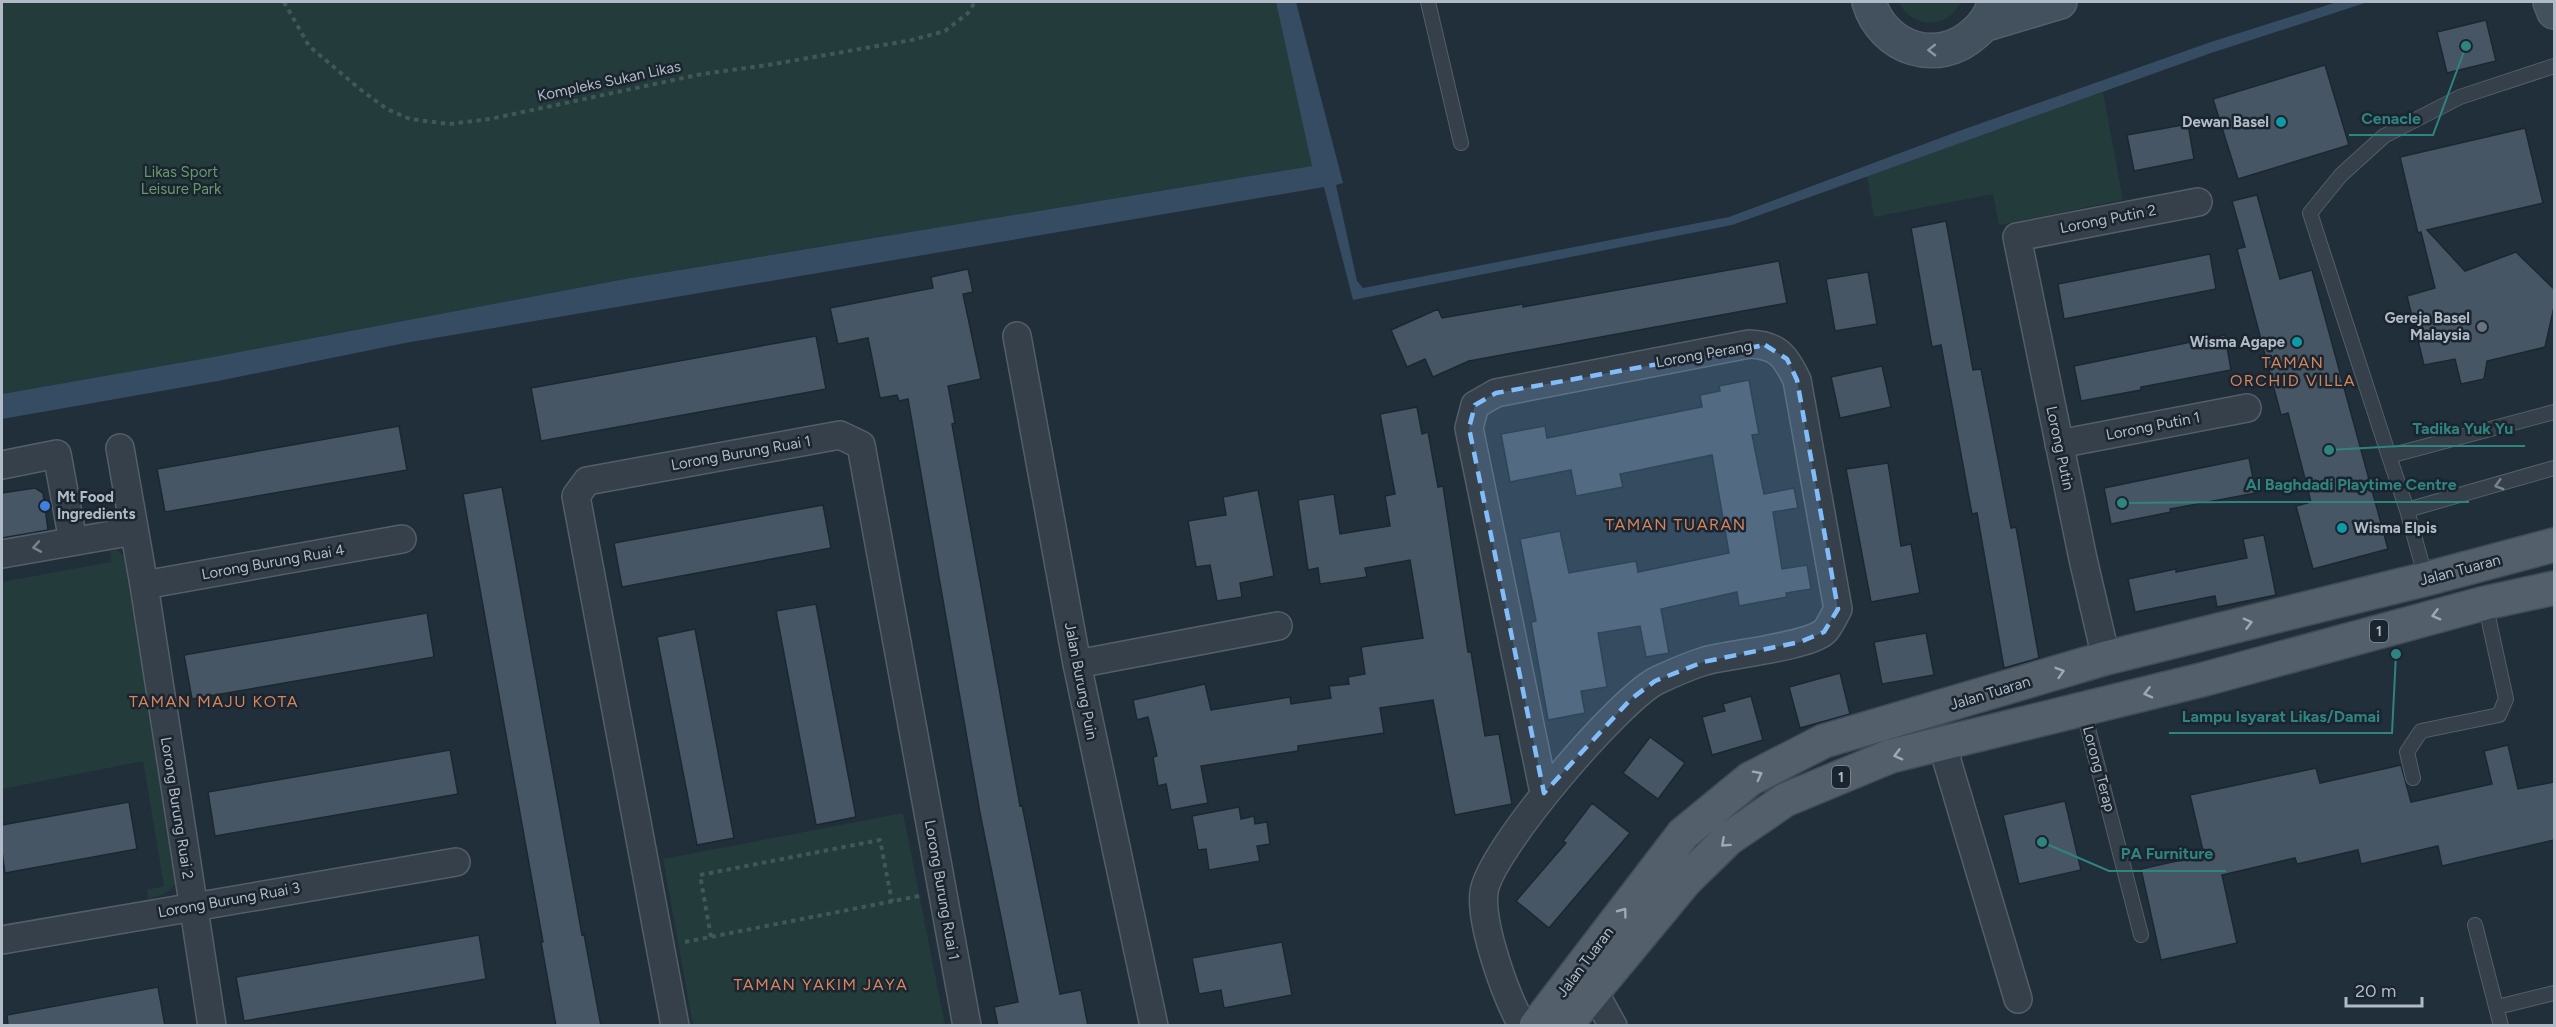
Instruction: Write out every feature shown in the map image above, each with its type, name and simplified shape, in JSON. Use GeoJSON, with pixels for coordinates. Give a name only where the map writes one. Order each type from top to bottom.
{"type":"FeatureCollection","features":[{"type":"Feature","properties":{"kind":"main road"},"geometry":{"type":"LineString","coordinates":[[1869,2],[1873,15],[1886,33],[1904,45],[1925,51],[1947,49],[1967,40],[1988,13],[2060,2]]}},
{"type":"Feature","properties":{"kind":"main road"},"geometry":{"type":"LineString","coordinates":[[2550,2],[2554,12]]}},
{"type":"Feature","properties":{"kind":"main road"},"geometry":{"type":"LineString","coordinates":[[2475,565],[2515,540],[2554,530]]}},
{"type":"Feature","properties":{"kind":"main road","name":"Jalan Tuaran"},"geometry":{"type":"LineString","coordinates":[[1536,1026],[1683,834],[1750,779],[1824,741],[2106,658],[2554,545]]}},
{"type":"Feature","properties":{"kind":"main road","name":"Jalan Tuaran"},"geometry":{"type":"LineString","coordinates":[[1564,1026],[1686,880],[1728,839],[1785,800],[1891,756],[2205,679],[2485,603],[2554,588]]}},
{"type":"Feature","properties":{"kind":"street","name":"Lorong Putin 2"},"geometry":{"type":"LineString","coordinates":[[2017,237],[2198,202]]}},
{"type":"Feature","properties":{"kind":"street","name":"Lorong Putin"},"geometry":{"type":"LineString","coordinates":[[2017,237],[2106,658]]}},
{"type":"Feature","properties":{"kind":"street","name":"Jalan Burung Puin"},"geometry":{"type":"LineString","coordinates":[[1017,336],[1077,664],[1154,1026]]}},
{"type":"Feature","properties":{"kind":"street","name":"Lorong Perang"},"geometry":{"type":"LineString","coordinates":[[1523,1026],[1497,969],[1484,909],[1484,890],[1509,840],[1544,793],[1631,699],[1656,681],[1703,662],[1800,642],[1824,632],[1838,609],[1797,380],[1787,359],[1765,345],[1749,344],[1496,393],[1475,405],[1468,428],[1544,793]]}},
{"type":"Feature","properties":{"kind":"street","name":"Lorong Putin 1"},"geometry":{"type":"LineString","coordinates":[[2059,444],[2247,408]]}},
{"type":"Feature","properties":{"kind":"street","name":"Lorong Burung Ruai 1"},"geometry":{"type":"LineString","coordinates":[[675,1026],[576,496],[587,481],[840,435],[861,446],[967,1026]]}},
{"type":"Feature","properties":{"kind":"street","name":"Lorong Burung Ruai 2"},"geometry":{"type":"LineString","coordinates":[[120,448],[144,585],[212,1026]]}},
{"type":"Feature","properties":{"kind":"street"},"geometry":{"type":"LineString","coordinates":[[2,465],[57,454],[72,541]]}},
{"type":"Feature","properties":{"kind":"street"},"geometry":{"type":"LineString","coordinates":[[2,554],[134,531]]}},
{"type":"Feature","properties":{"kind":"street","name":"Lorong Burung Ruai 4"},"geometry":{"type":"LineString","coordinates":[[144,585],[402,539]]}},
{"type":"Feature","properties":{"kind":"street"},"geometry":{"type":"LineString","coordinates":[[1077,664],[1278,626]]}},
{"type":"Feature","properties":{"kind":"street"},"geometry":{"type":"LineString","coordinates":[[1942,744],[2018,999]]}},
{"type":"Feature","properties":{"kind":"street","name":"Lorong Burung Ruai 3"},"geometry":{"type":"LineString","coordinates":[[2,940],[456,862]]}},
{"type":"Feature","properties":{"kind":"street"},"geometry":{"type":"LineString","coordinates":[[1593,990],[1613,1026]]}},
{"type":"Feature","properties":{"kind":"lane"},"geometry":{"type":"LineString","coordinates":[[1428,2],[1461,143]]}},
{"type":"Feature","properties":{"kind":"lane"},"geometry":{"type":"LineString","coordinates":[[2426,579],[2407,510],[2310,213],[2341,175],[2384,136],[2460,97],[2554,66]]}},
{"type":"Feature","properties":{"kind":"lane"},"geometry":{"type":"LineString","coordinates":[[2389,456],[2554,412]]}},
{"type":"Feature","properties":{"kind":"lane"},"geometry":{"type":"LineString","coordinates":[[2407,510],[2554,468]]}},
{"type":"Feature","properties":{"kind":"lane"},"geometry":{"type":"LineString","coordinates":[[2413,778],[2407,752],[2421,731],[2499,715],[2506,699],[2485,603]]}},
{"type":"Feature","properties":{"kind":"lane","name":"Lorong Terap"},"geometry":{"type":"LineString","coordinates":[[2083,709],[2141,935]]}},
{"type":"Feature","properties":{"kind":"lane"},"geometry":{"type":"LineString","coordinates":[[2475,925],[2502,1026]]}},
{"type":"Feature","properties":{"kind":"lane"},"geometry":{"type":"LineString","coordinates":[[2497,1006],[2554,993]]}},
{"type":"Feature","properties":{"kind":"path","name":"Kompleks Sukan Likas"},"geometry":{"type":"LineString","coordinates":[[284,2],[309,46],[361,90],[387,109],[410,118],[449,124],[490,119],[702,74],[912,40],[945,31],[968,13],[975,2]]}},
{"type":"Feature","properties":{"kind":"path"},"geometry":{"type":"LineString","coordinates":[[711,937],[700,875],[880,840],[892,902]]}},
{"type":"Feature","properties":{"kind":"path"},"geometry":{"type":"LineString","coordinates":[[675,944],[924,895]]}},
{"type":"Feature","properties":{"kind":"highlighted area"},"geometry":{"type":"Polygon","coordinates":[[[1765,345],[1787,359],[1797,380],[1838,609],[1824,632],[1800,642],[1703,662],[1655,681],[1631,699],[1544,793],[1469,428],[1475,405],[1496,393],[1765,345]]]}},
{"type":"Feature","properties":{"kind":"green space","name":"Likas Sport Leisure Park"},"geometry":{"type":"Polygon","coordinates":[[[2,2],[1276,2],[1313,166],[625,279],[213,357],[2,394],[2,2]]]}},
{"type":"Feature","properties":{"kind":"green space"},"geometry":{"type":"Polygon","coordinates":[[[1899,2],[1961,2],[1948,18],[1930,23],[1912,17],[1899,2]]]}},
{"type":"Feature","properties":{"kind":"green space"},"geometry":{"type":"Polygon","coordinates":[[[2103,92],[2123,200],[1999,225],[1993,194],[1874,217],[1867,176],[2103,92]]]}},
{"type":"Feature","properties":{"kind":"green space"},"geometry":{"type":"Polygon","coordinates":[[[116,550],[127,558],[178,879],[166,893],[148,899],[147,890],[164,886],[143,761],[2,789],[2,582],[111,562],[110,551],[116,550]]]}},
{"type":"Feature","properties":{"kind":"green space"},"geometry":{"type":"Polygon","coordinates":[[[903,813],[945,1025],[693,1025],[663,859],[903,813]]]}},
{"type":"Feature","properties":{"kind":"water"},"geometry":{"type":"Polygon","coordinates":[[[1276,2],[1296,2],[1343,183],[1336,185],[1357,281],[1363,288],[1729,217],[1959,131],[2208,43],[2337,2],[2368,2],[2211,53],[1732,225],[1353,300],[1324,187],[405,343],[218,381],[2,419],[2,394],[213,357],[625,279],[1312,166],[1276,2]]]}},
{"type":"Feature","properties":{"kind":"building"},"geometry":{"type":"Polygon","coordinates":[[[2486,20],[2496,61],[2447,73],[2437,32],[2486,20]]]}},
{"type":"Feature","properties":{"kind":"building","name":"Dewan Basel"},"geometry":{"type":"Polygon","coordinates":[[[2325,65],[2349,145],[2238,179],[2213,99],[2325,65]]]}},
{"type":"Feature","properties":{"kind":"building"},"geometry":{"type":"Polygon","coordinates":[[[2188,124],[2194,159],[2134,171],[2127,135],[2188,124]]]}},
{"type":"Feature","properties":{"kind":"building"},"geometry":{"type":"Polygon","coordinates":[[[2525,128],[2543,203],[2427,230],[2465,271],[2516,252],[2554,289],[2554,307],[2545,347],[2487,361],[2484,379],[2461,384],[2455,359],[2424,365],[2407,296],[2435,288],[2421,232],[2418,233],[2400,157],[2525,128]]]}},
{"type":"Feature","properties":{"kind":"building"},"geometry":{"type":"Polygon","coordinates":[[[2257,195],[2280,279],[2312,270],[2388,549],[2313,569],[2296,506],[2311,502],[2288,413],[2281,415],[2237,249],[2245,247],[2232,201],[2257,195]]]}},
{"type":"Feature","properties":{"kind":"building"},"geometry":{"type":"Polygon","coordinates":[[[1946,221],[1973,370],[1981,369],[2011,528],[2016,527],[2039,658],[2004,668],[1977,513],[1972,514],[1941,345],[1932,347],[1911,228],[1946,221]]]}},
{"type":"Feature","properties":{"kind":"building"},"geometry":{"type":"Polygon","coordinates":[[[2210,254],[2216,289],[2064,319],[2058,284],[2210,254]]]}},
{"type":"Feature","properties":{"kind":"building"},"geometry":{"type":"Polygon","coordinates":[[[1779,261],[1787,303],[1469,361],[1433,377],[1425,359],[1407,367],[1391,330],[1438,309],[1442,318],[1523,304],[1523,307],[1779,261]]]}},
{"type":"Feature","properties":{"kind":"building"},"geometry":{"type":"Polygon","coordinates":[[[968,269],[973,292],[963,294],[981,379],[948,386],[955,423],[952,424],[1020,806],[1022,805],[1060,994],[1081,990],[1088,1026],[998,1026],[994,1007],[1018,1002],[980,813],[908,399],[899,401],[897,395],[880,398],[868,338],[838,344],[830,308],[933,288],[931,277],[968,269]]]}},
{"type":"Feature","properties":{"kind":"building"},"geometry":{"type":"Polygon","coordinates":[[[1868,272],[1877,324],[1835,331],[1826,279],[1868,272]]]}},
{"type":"Feature","properties":{"kind":"building"},"geometry":{"type":"Polygon","coordinates":[[[2225,335],[2231,370],[2081,401],[2074,366],[2225,335]]]}},
{"type":"Feature","properties":{"kind":"building"},"geometry":{"type":"Polygon","coordinates":[[[816,336],[826,389],[541,441],[531,388],[816,336]]]}},
{"type":"Feature","properties":{"kind":"building"},"geometry":{"type":"Polygon","coordinates":[[[1882,366],[1891,407],[1840,418],[1831,377],[1882,366]]]}},
{"type":"Feature","properties":{"kind":"building"},"geometry":{"type":"Polygon","coordinates":[[[1749,380],[1759,434],[1752,435],[1764,494],[1794,488],[1798,508],[1773,512],[1782,569],[1807,565],[1811,589],[1786,593],[1787,597],[1739,606],[1737,592],[1661,609],[1669,653],[1646,657],[1640,626],[1598,633],[1607,687],[1581,691],[1585,713],[1548,720],[1531,622],[1536,621],[1520,539],[1560,531],[1569,573],[1636,561],[1638,572],[1729,553],[1712,455],[1620,474],[1623,487],[1576,496],[1571,470],[1510,482],[1501,434],[1545,426],[1547,438],[1702,407],[1700,395],[1720,391],[1719,386],[1749,380]]]}},
{"type":"Feature","properties":{"kind":"building"},"geometry":{"type":"Polygon","coordinates":[[[1417,407],[1422,434],[1428,432],[1438,487],[1443,486],[1468,652],[1471,652],[1485,736],[1499,734],[1512,804],[1455,815],[1433,700],[1380,708],[1384,733],[1298,746],[1298,751],[1201,766],[1208,803],[1171,810],[1166,784],[1158,786],[1153,757],[1157,756],[1148,717],[1137,720],[1133,700],[1205,684],[1211,710],[1290,697],[1291,704],[1331,698],[1329,686],[1349,684],[1348,677],[1365,674],[1361,647],[1423,638],[1410,560],[1365,568],[1367,577],[1320,584],[1318,568],[1308,570],[1298,500],[1334,494],[1340,534],[1390,526],[1385,496],[1395,494],[1380,414],[1417,407]]]}},
{"type":"Feature","properties":{"kind":"building"},"geometry":{"type":"Polygon","coordinates":[[[399,426],[407,470],[165,512],[157,469],[399,426]]]}},
{"type":"Feature","properties":{"kind":"building"},"geometry":{"type":"Polygon","coordinates":[[[2249,458],[2256,493],[2170,509],[2171,512],[2111,524],[2104,488],[2249,458]]]}},
{"type":"Feature","properties":{"kind":"building"},"geometry":{"type":"Polygon","coordinates":[[[1888,463],[1901,546],[1911,544],[1920,593],[1871,602],[1846,469],[1888,463]]]}},
{"type":"Feature","properties":{"kind":"building"},"geometry":{"type":"Polygon","coordinates":[[[502,487],[582,935],[584,934],[601,1026],[556,1026],[463,494],[502,487]]]}},
{"type":"Feature","properties":{"kind":"building"},"geometry":{"type":"Polygon","coordinates":[[[35,488],[43,493],[48,530],[2,538],[2,493],[35,488]]]}},
{"type":"Feature","properties":{"kind":"building"},"geometry":{"type":"Polygon","coordinates":[[[1258,490],[1274,576],[1240,583],[1242,597],[1217,601],[1210,565],[1196,567],[1188,521],[1226,515],[1223,497],[1258,490]]]}},
{"type":"Feature","properties":{"kind":"building"},"geometry":{"type":"Polygon","coordinates":[[[823,505],[831,548],[622,587],[614,543],[823,505]]]}},
{"type":"Feature","properties":{"kind":"building"},"geometry":{"type":"Polygon","coordinates":[[[2264,535],[2276,595],[2217,607],[2215,596],[2135,612],[2128,579],[2247,558],[2243,539],[2264,535]]]}},
{"type":"Feature","properties":{"kind":"building"},"geometry":{"type":"Polygon","coordinates":[[[816,604],[856,817],[816,825],[776,611],[816,604]]]}},
{"type":"Feature","properties":{"kind":"building"},"geometry":{"type":"Polygon","coordinates":[[[427,613],[434,657],[192,699],[184,655],[427,613]]]}},
{"type":"Feature","properties":{"kind":"building"},"geometry":{"type":"Polygon","coordinates":[[[695,629],[734,838],[697,845],[657,637],[695,629]]]}},
{"type":"Feature","properties":{"kind":"building"},"geometry":{"type":"Polygon","coordinates":[[[1926,633],[1934,675],[1882,684],[1874,642],[1926,633]]]}},
{"type":"Feature","properties":{"kind":"building"},"geometry":{"type":"Polygon","coordinates":[[[1840,673],[1850,714],[1800,728],[1789,687],[1840,673]]]}},
{"type":"Feature","properties":{"kind":"building"},"geometry":{"type":"Polygon","coordinates":[[[1751,696],[1763,740],[1712,755],[1702,717],[1725,711],[1723,704],[1751,696]]]}},
{"type":"Feature","properties":{"kind":"building"},"geometry":{"type":"Polygon","coordinates":[[[1650,737],[1685,763],[1658,799],[1623,773],[1650,737]]]}},
{"type":"Feature","properties":{"kind":"building"},"geometry":{"type":"Polygon","coordinates":[[[2508,745],[2518,789],[2554,782],[2554,840],[2442,866],[2438,846],[2361,864],[2358,850],[2297,864],[2295,858],[2222,875],[2237,943],[2161,960],[2141,869],[2204,855],[2190,795],[2316,768],[2320,783],[2401,765],[2411,802],[2492,784],[2484,751],[2508,745]]]}},
{"type":"Feature","properties":{"kind":"building"},"geometry":{"type":"Polygon","coordinates":[[[450,750],[458,794],[215,836],[208,792],[450,750]]]}},
{"type":"Feature","properties":{"kind":"building"},"geometry":{"type":"Polygon","coordinates":[[[2065,801],[2081,870],[2019,884],[2003,815],[2065,801]]]}},
{"type":"Feature","properties":{"kind":"building"},"geometry":{"type":"Polygon","coordinates":[[[129,802],[137,849],[5,873],[2,825],[129,802]]]}},
{"type":"Feature","properties":{"kind":"building"},"geometry":{"type":"Polygon","coordinates":[[[1592,803],[1630,833],[1549,928],[1516,901],[1566,843],[1563,841],[1592,803]]]}},
{"type":"Feature","properties":{"kind":"building"},"geometry":{"type":"Polygon","coordinates":[[[1239,807],[1241,819],[1254,816],[1255,824],[1267,822],[1270,844],[1257,846],[1260,861],[1209,870],[1206,849],[1198,850],[1192,816],[1239,807]]]}},
{"type":"Feature","properties":{"kind":"building"},"geometry":{"type":"Polygon","coordinates":[[[479,935],[486,979],[244,1021],[236,977],[479,935]]]}},
{"type":"Feature","properties":{"kind":"building"},"geometry":{"type":"Polygon","coordinates":[[[1282,942],[1292,995],[1224,1008],[1221,990],[1199,994],[1192,958],[1282,942]]]}},
{"type":"Feature","properties":{"kind":"building"},"geometry":{"type":"Polygon","coordinates":[[[158,987],[165,1026],[8,1026],[7,1015],[158,987]]]}},
{"type":"Feature","properties":{"kind":"place","name":"Cenacle"},"geometry":{"type":"Point","coordinates":[2466,46]}},
{"type":"Feature","properties":{"kind":"place","name":"Dewan Basel"},"geometry":{"type":"Point","coordinates":[2281,122]}},
{"type":"Feature","properties":{"kind":"place","name":"Gereja Basel Malaysia"},"geometry":{"type":"Point","coordinates":[2482,327]}},
{"type":"Feature","properties":{"kind":"place","name":"Wisma Agape"},"geometry":{"type":"Point","coordinates":[2297,342]}},
{"type":"Feature","properties":{"kind":"place","name":"Tadika Yuk Yu"},"geometry":{"type":"Point","coordinates":[2329,450]}},
{"type":"Feature","properties":{"kind":"place","name":"Al Baghdadi Playtime Centre"},"geometry":{"type":"Point","coordinates":[2122,503]}},
{"type":"Feature","properties":{"kind":"place","name":"Mt Food Ingredients"},"geometry":{"type":"Point","coordinates":[45,506]}},
{"type":"Feature","properties":{"kind":"place","name":"Wisma Elpis"},"geometry":{"type":"Point","coordinates":[2342,528]}},
{"type":"Feature","properties":{"kind":"place","name":"Lampu Isyarat Likas/Damai"},"geometry":{"type":"Point","coordinates":[2396,654]}},
{"type":"Feature","properties":{"kind":"place","name":"PA Furniture"},"geometry":{"type":"Point","coordinates":[2042,842]}},
{"type":"Feature","properties":{"kind":"district","name":"TAMAN ORCHID VILLA"},"geometry":{"type":"Point","coordinates":[2293,371]}},
{"type":"Feature","properties":{"kind":"district","name":"TAMAN TUARAN"},"geometry":{"type":"Point","coordinates":[1676,524]}},
{"type":"Feature","properties":{"kind":"district","name":"TAMAN MAJU KOTA"},"geometry":{"type":"Point","coordinates":[214,701]}},
{"type":"Feature","properties":{"kind":"district","name":"TAMAN YAKIM JAYA"},"geometry":{"type":"Point","coordinates":[821,984]}}]}
